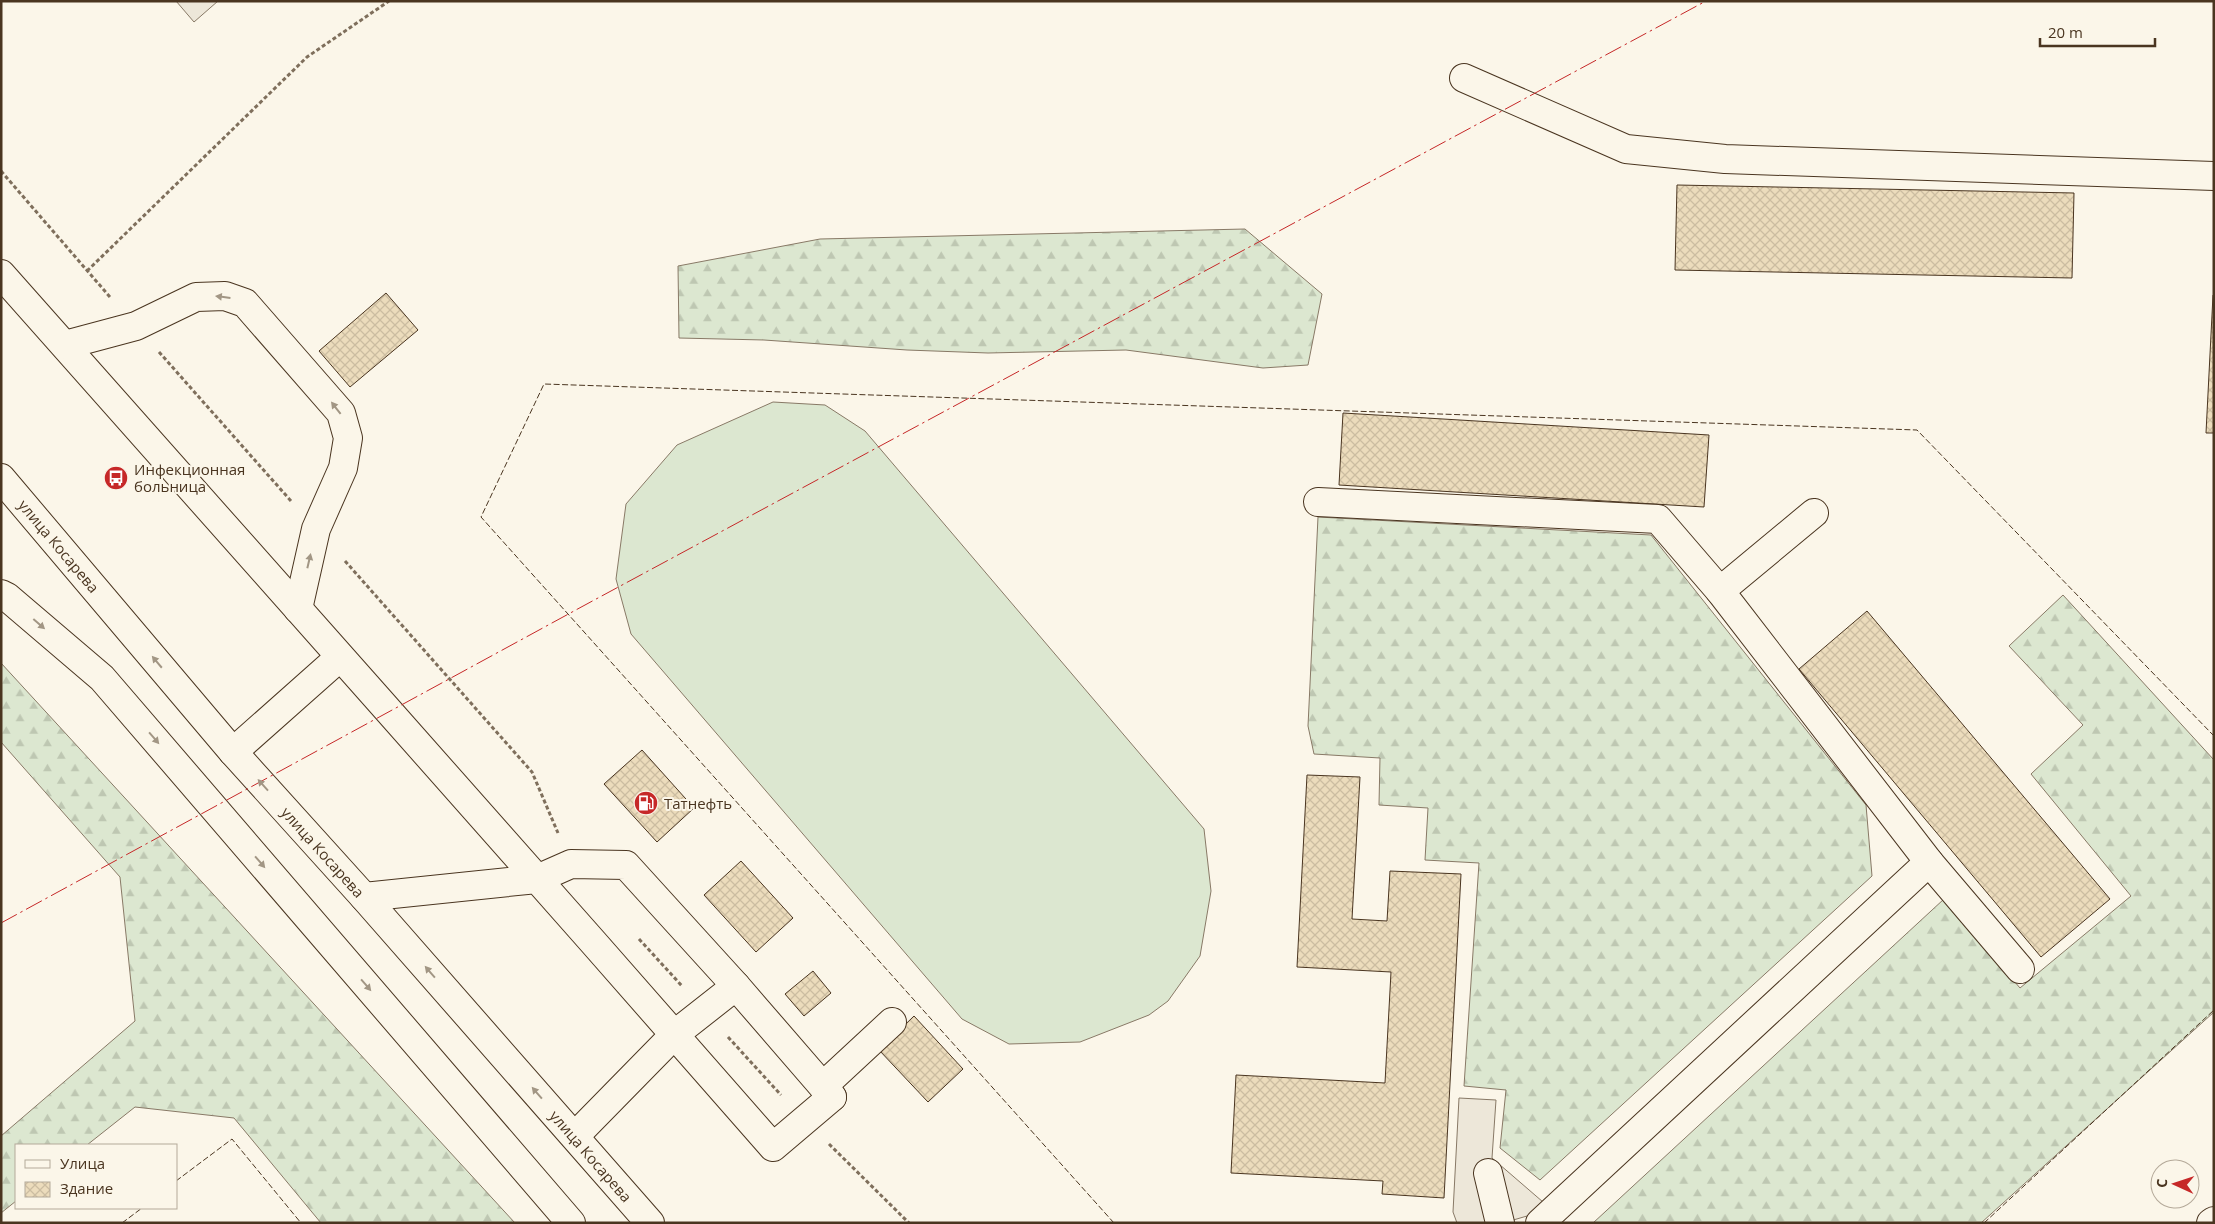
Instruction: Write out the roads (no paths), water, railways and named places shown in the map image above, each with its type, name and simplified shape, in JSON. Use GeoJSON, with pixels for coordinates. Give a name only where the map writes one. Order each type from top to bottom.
{"type":"FeatureCollection","features":[{"type":"Feature","properties":{"kind":"main road"},"geometry":{"type":"LineString","coordinates":[[1464,78],[1626,149],[1725,159],[2214,176]]}},
{"type":"Feature","properties":{"kind":"main road"},"geometry":{"type":"LineString","coordinates":[[1,274],[65,345],[340,657],[537,879],[675,1034],[773,1147],[832,1097],[736,986],[626,865],[571,864],[537,879],[364,897]]}},
{"type":"Feature","properties":{"kind":"main road"},"geometry":{"type":"LineString","coordinates":[[65,345],[136,326],[196,297],[225,296],[245,303],[341,413],[348,438],[343,468],[316,529],[298,609]]}},
{"type":"Feature","properties":{"kind":"main road","name":"улица Косарева"},"geometry":{"type":"LineString","coordinates":[[1,478],[233,752],[364,897],[650,1223]]}},
{"type":"Feature","properties":{"kind":"main road"},"geometry":{"type":"LineString","coordinates":[[1318,502],[1658,519],[1720,591],[1929,862],[2020,969]]}},
{"type":"Feature","properties":{"kind":"main road"},"geometry":{"type":"LineString","coordinates":[[1720,591],[1814,513]]}},
{"type":"Feature","properties":{"kind":"main road"},"geometry":{"type":"LineString","coordinates":[[1,594],[8,597],[102,678],[571,1223]]}},
{"type":"Feature","properties":{"kind":"main road"},"geometry":{"type":"LineString","coordinates":[[233,752],[340,657]]}},
{"type":"Feature","properties":{"kind":"main road"},"geometry":{"type":"LineString","coordinates":[[1540,1223],[1929,862]]}},
{"type":"Feature","properties":{"kind":"main road"},"geometry":{"type":"LineString","coordinates":[[575,1136],[675,1034],[736,986]]}},
{"type":"Feature","properties":{"kind":"main road"},"geometry":{"type":"LineString","coordinates":[[823,1086],[892,1022]]}},
{"type":"Feature","properties":{"kind":"main road"},"geometry":{"type":"LineString","coordinates":[[1488,1173],[1500,1223]]}},
{"type":"Feature","properties":{"kind":"place","name":"Инфекционная больница"},"geometry":{"type":"Point","coordinates":[116,478]}},
{"type":"Feature","properties":{"kind":"place","name":"Татнефть"},"geometry":{"type":"Point","coordinates":[646,803]}}]}
